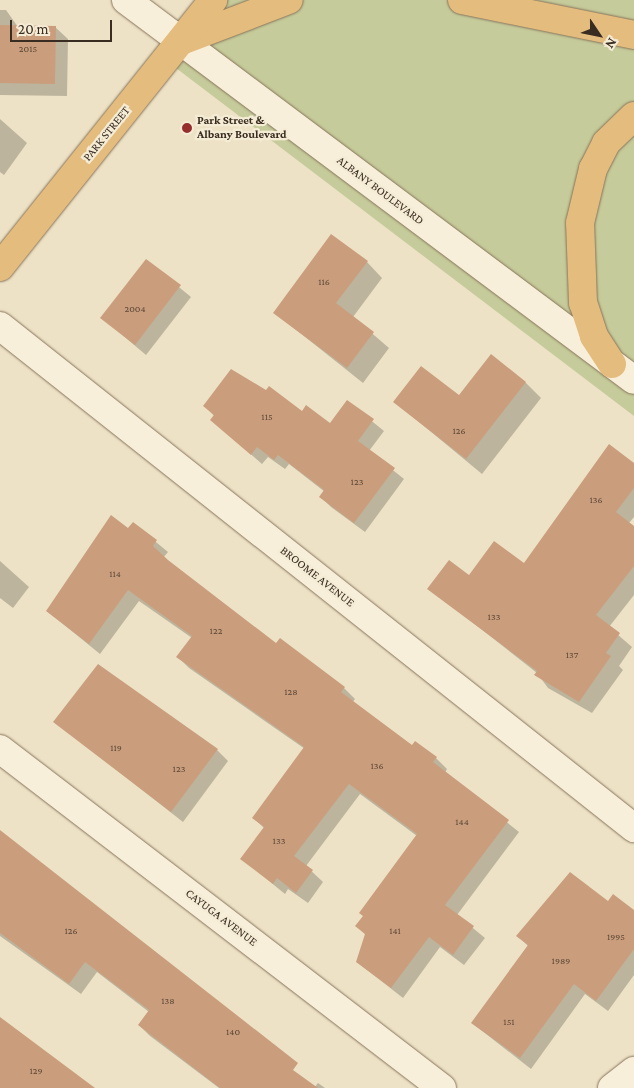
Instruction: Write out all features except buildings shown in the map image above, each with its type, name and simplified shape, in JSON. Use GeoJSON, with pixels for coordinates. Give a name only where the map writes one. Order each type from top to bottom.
{"type":"FeatureCollection","features":[{"type":"Feature","properties":{"kind":"highway","name":"PARK STREET"},"geometry":{"type":"LineString","coordinates":[[0,267],[213,0]]}},
{"type":"Feature","properties":{"kind":"highway"},"geometry":{"type":"LineString","coordinates":[[180,42],[289,0]]}},
{"type":"Feature","properties":{"kind":"highway"},"geometry":{"type":"LineString","coordinates":[[462,0],[634,35]]}},
{"type":"Feature","properties":{"kind":"highway"},"geometry":{"type":"LineString","coordinates":[[501,0],[561,20]]}},
{"type":"Feature","properties":{"kind":"highway"},"geometry":{"type":"LineString","coordinates":[[612,364],[594,336],[583,303],[580,223],[593,169],[606,143],[634,116]]}},
{"type":"Feature","properties":{"kind":"street","name":"ALBANY BOULEVARD"},"geometry":{"type":"LineString","coordinates":[[126,0],[634,380]]}},
{"type":"Feature","properties":{"kind":"street","name":"BROOME AVENUE"},"geometry":{"type":"LineString","coordinates":[[0,326],[634,828]]}},
{"type":"Feature","properties":{"kind":"street","name":"CAYUGA AVENUE"},"geometry":{"type":"LineString","coordinates":[[0,749],[442,1088]]}},
{"type":"Feature","properties":{"kind":"street"},"geometry":{"type":"LineString","coordinates":[[612,1088],[634,1071]]}},
{"type":"Feature","properties":{"kind":"green space"},"geometry":{"type":"Polygon","coordinates":[[[222,0],[634,0],[634,416],[172,65],[222,0]]]}},
{"type":"Feature","properties":{"kind":"place","name":"Park Street & Albany Boulevard"},"geometry":{"type":"Point","coordinates":[187,128]}}]}
